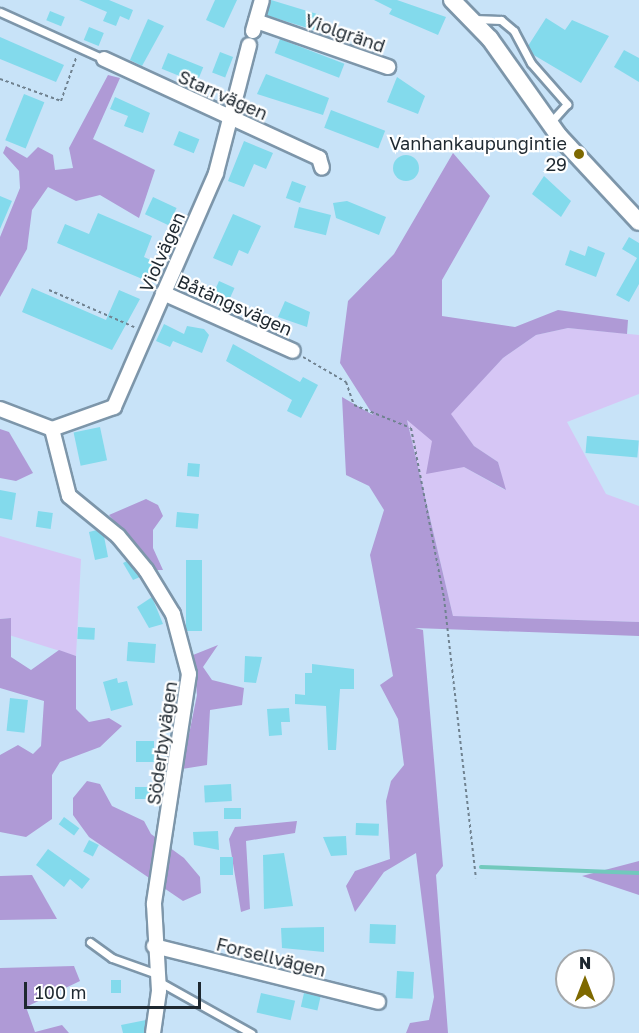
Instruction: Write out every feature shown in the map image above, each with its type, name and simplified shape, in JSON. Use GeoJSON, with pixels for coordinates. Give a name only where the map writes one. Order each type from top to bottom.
{"type":"FeatureCollection","features":[{"type":"Feature","properties":{"kind":"street","name":"Violgränd"},"geometry":{"type":"LineString","coordinates":[[261,0],[255,26],[388,67]]}},
{"type":"Feature","properties":{"kind":"street"},"geometry":{"type":"LineString","coordinates":[[452,0],[471,19],[550,123],[639,222]]}},
{"type":"Feature","properties":{"kind":"street","name":"Violvägen"},"geometry":{"type":"LineString","coordinates":[[52,429],[114,406],[216,173],[249,45]]}},
{"type":"Feature","properties":{"kind":"street","name":"Starrvägen"},"geometry":{"type":"LineString","coordinates":[[104,59],[319,158],[322,168]]}},
{"type":"Feature","properties":{"kind":"street","name":"Båtängsvägen"},"geometry":{"type":"LineString","coordinates":[[163,293],[293,351]]}},
{"type":"Feature","properties":{"kind":"street"},"geometry":{"type":"LineString","coordinates":[[0,409],[52,429]]}},
{"type":"Feature","properties":{"kind":"street","name":"Söderbyvägen"},"geometry":{"type":"LineString","coordinates":[[52,429],[69,496],[134,553],[173,614],[186,656],[189,702],[154,904],[154,946],[158,978],[153,1033]]}},
{"type":"Feature","properties":{"kind":"street","name":"Forsellvägen"},"geometry":{"type":"LineString","coordinates":[[154,946],[378,1002]]}},
{"type":"Feature","properties":{"kind":"lane"},"geometry":{"type":"LineString","coordinates":[[0,12],[104,59]]}},
{"type":"Feature","properties":{"kind":"lane"},"geometry":{"type":"LineString","coordinates":[[471,19],[501,20],[514,31],[531,63],[567,104],[550,123]]}},
{"type":"Feature","properties":{"kind":"lane"},"geometry":{"type":"LineString","coordinates":[[90,942],[112,958],[158,978],[251,1033]]}},
{"type":"Feature","properties":{"kind":"path"},"geometry":{"type":"LineString","coordinates":[[0,79],[61,101],[80,48]]}},
{"type":"Feature","properties":{"kind":"path"},"geometry":{"type":"LineString","coordinates":[[49,290],[135,328],[137,320]]}},
{"type":"Feature","properties":{"kind":"path"},"geometry":{"type":"LineString","coordinates":[[293,351],[346,382],[354,405],[411,428],[444,598],[476,878]]}},
{"type":"Feature","properties":{"kind":"shaded area"},"geometry":{"type":"Polygon","coordinates":[[[108,75],[120,78],[93,139],[155,170],[139,218],[100,195],[76,201],[48,187],[32,210],[27,249],[0,297],[0,237],[20,188],[19,171],[3,153],[6,146],[27,158],[38,147],[53,155],[55,170],[73,168],[69,148],[108,75]]]}},
{"type":"Feature","properties":{"kind":"shaded area"},"geometry":{"type":"Polygon","coordinates":[[[453,153],[490,196],[442,280],[442,316],[515,327],[558,310],[628,320],[627,334],[568,328],[536,335],[503,358],[451,414],[474,446],[498,462],[506,490],[464,467],[426,474],[432,441],[407,420],[453,616],[639,622],[639,636],[415,628],[423,630],[443,866],[436,875],[448,1033],[406,1033],[410,1023],[429,1020],[434,997],[416,853],[384,872],[355,912],[346,886],[355,871],[390,859],[386,801],[391,781],[404,765],[398,719],[380,685],[393,676],[370,555],[384,510],[369,486],[346,475],[342,397],[373,415],[340,363],[348,301],[394,254],[453,153]]]}},
{"type":"Feature","properties":{"kind":"shaded area"},"geometry":{"type":"Polygon","coordinates":[[[568,328],[639,335],[639,394],[567,422],[606,494],[639,506],[639,622],[453,616],[407,419],[464,467],[505,490],[498,462],[474,446],[450,414],[503,358],[536,335],[568,328]]]}},
{"type":"Feature","properties":{"kind":"shaded area"},"geometry":{"type":"Polygon","coordinates":[[[0,429],[9,432],[33,473],[16,481],[0,478],[0,429]]]}},
{"type":"Feature","properties":{"kind":"shaded area"},"geometry":{"type":"Polygon","coordinates":[[[146,499],[158,505],[163,516],[153,530],[153,548],[163,570],[155,570],[109,515],[146,499]]]}},
{"type":"Feature","properties":{"kind":"shaded area"},"geometry":{"type":"Polygon","coordinates":[[[0,536],[81,559],[76,656],[9,635],[11,618],[0,619],[0,536]]]}},
{"type":"Feature","properties":{"kind":"shaded area"},"geometry":{"type":"Polygon","coordinates":[[[11,618],[11,657],[31,670],[59,650],[76,656],[76,709],[89,722],[109,718],[122,726],[100,747],[60,762],[52,775],[52,819],[26,837],[0,832],[0,755],[18,745],[33,754],[41,746],[44,701],[0,688],[0,619],[11,618]]]}},
{"type":"Feature","properties":{"kind":"shaded area"},"geometry":{"type":"Polygon","coordinates":[[[218,645],[203,667],[212,680],[244,688],[242,705],[210,710],[207,765],[182,769],[197,695],[193,655],[218,645]]]}},
{"type":"Feature","properties":{"kind":"shaded area"},"geometry":{"type":"Polygon","coordinates":[[[87,781],[100,784],[112,806],[144,821],[151,834],[184,858],[200,877],[201,893],[183,901],[89,837],[73,815],[73,798],[87,781]]]}},
{"type":"Feature","properties":{"kind":"shaded area"},"geometry":{"type":"Polygon","coordinates":[[[297,821],[295,833],[246,841],[250,909],[241,912],[229,839],[235,827],[297,821]]]}},
{"type":"Feature","properties":{"kind":"shaded area"},"geometry":{"type":"Polygon","coordinates":[[[639,861],[639,895],[582,876],[639,861]]]}},
{"type":"Feature","properties":{"kind":"shaded area"},"geometry":{"type":"Polygon","coordinates":[[[32,875],[57,919],[0,920],[0,876],[32,875]]]}},
{"type":"Feature","properties":{"kind":"shaded area"},"geometry":{"type":"Polygon","coordinates":[[[74,966],[80,981],[26,1007],[35,1032],[62,1025],[69,1033],[0,1033],[0,968],[74,966]]]}},
{"type":"Feature","properties":{"kind":"building"},"geometry":{"type":"Polygon","coordinates":[[[79,0],[109,0],[133,10],[129,20],[120,16],[116,26],[103,21],[107,12],[79,0]]]}},
{"type":"Feature","properties":{"kind":"building"},"geometry":{"type":"Polygon","coordinates":[[[215,0],[237,0],[224,28],[206,20],[215,0]]]}},
{"type":"Feature","properties":{"kind":"building"},"geometry":{"type":"Polygon","coordinates":[[[271,0],[319,15],[314,30],[266,15],[271,0]]]}},
{"type":"Feature","properties":{"kind":"building"},"geometry":{"type":"Polygon","coordinates":[[[374,0],[397,0],[446,17],[438,35],[389,14],[392,9],[374,0]]]}},
{"type":"Feature","properties":{"kind":"building"},"geometry":{"type":"Polygon","coordinates":[[[50,11],[65,17],[61,26],[46,20],[50,11]]]}},
{"type":"Feature","properties":{"kind":"building"},"geometry":{"type":"Polygon","coordinates":[[[546,18],[565,30],[572,20],[609,36],[581,83],[532,54],[528,46],[546,18]]]}},
{"type":"Feature","properties":{"kind":"building"},"geometry":{"type":"Polygon","coordinates":[[[148,19],[164,26],[142,66],[130,60],[148,19]]]}},
{"type":"Feature","properties":{"kind":"building"},"geometry":{"type":"Polygon","coordinates":[[[89,27],[104,33],[99,46],[84,40],[89,27]]]}},
{"type":"Feature","properties":{"kind":"building"},"geometry":{"type":"Polygon","coordinates":[[[0,37],[64,65],[56,82],[0,59],[0,37]]]}},
{"type":"Feature","properties":{"kind":"building"},"geometry":{"type":"Polygon","coordinates":[[[280,39],[344,64],[339,78],[275,53],[280,39]]]}},
{"type":"Feature","properties":{"kind":"building"},"geometry":{"type":"Polygon","coordinates":[[[624,50],[639,58],[639,82],[614,67],[624,50]]]}},
{"type":"Feature","properties":{"kind":"building"},"geometry":{"type":"Polygon","coordinates":[[[220,52],[233,57],[225,78],[212,73],[220,52]]]}},
{"type":"Feature","properties":{"kind":"building"},"geometry":{"type":"Polygon","coordinates":[[[168,53],[203,67],[197,83],[162,69],[168,53]]]}},
{"type":"Feature","properties":{"kind":"building"},"geometry":{"type":"Polygon","coordinates":[[[266,74],[329,98],[323,115],[257,94],[266,74]]]}},
{"type":"Feature","properties":{"kind":"building"},"geometry":{"type":"Polygon","coordinates":[[[397,77],[425,96],[418,114],[387,102],[397,77]]]}},
{"type":"Feature","properties":{"kind":"building"},"geometry":{"type":"Polygon","coordinates":[[[24,94],[44,102],[26,149],[5,140],[24,94]]]}},
{"type":"Feature","properties":{"kind":"building"},"geometry":{"type":"Polygon","coordinates":[[[115,97],[150,113],[143,133],[124,126],[128,116],[110,109],[115,97]]]}},
{"type":"Feature","properties":{"kind":"building"},"geometry":{"type":"Polygon","coordinates":[[[331,110],[385,131],[378,149],[324,128],[331,110]]]}},
{"type":"Feature","properties":{"kind":"building"},"geometry":{"type":"Polygon","coordinates":[[[179,131],[199,139],[194,153],[173,145],[179,131]]]}},
{"type":"Feature","properties":{"kind":"building"},"geometry":{"type":"Polygon","coordinates":[[[244,141],[273,153],[266,169],[254,164],[244,187],[228,181],[244,141]]]}},
{"type":"Feature","properties":{"kind":"building"},"geometry":{"type":"Polygon","coordinates":[[[406,155],[415,159],[419,168],[415,177],[406,181],[397,177],[393,168],[397,159],[406,155]]]}},
{"type":"Feature","properties":{"kind":"building"},"geometry":{"type":"Polygon","coordinates":[[[544,176],[571,201],[561,217],[532,194],[544,176]]]}},
{"type":"Feature","properties":{"kind":"building"},"geometry":{"type":"Polygon","coordinates":[[[292,181],[306,186],[300,203],[286,198],[292,181]]]}},
{"type":"Feature","properties":{"kind":"building"},"geometry":{"type":"Polygon","coordinates":[[[0,196],[12,201],[0,229],[0,196]]]}},
{"type":"Feature","properties":{"kind":"building"},"geometry":{"type":"Polygon","coordinates":[[[153,197],[177,208],[169,225],[145,214],[153,197]]]}},
{"type":"Feature","properties":{"kind":"building"},"geometry":{"type":"Polygon","coordinates":[[[347,201],[386,217],[379,235],[336,218],[333,203],[347,201]]]}},
{"type":"Feature","properties":{"kind":"building"},"geometry":{"type":"Polygon","coordinates":[[[299,207],[331,215],[326,235],[294,227],[299,207]]]}},
{"type":"Feature","properties":{"kind":"building"},"geometry":{"type":"Polygon","coordinates":[[[98,213],[152,236],[144,257],[155,262],[147,281],[57,243],[65,224],[89,234],[98,213]]]}},
{"type":"Feature","properties":{"kind":"building"},"geometry":{"type":"Polygon","coordinates":[[[233,214],[261,226],[248,254],[239,250],[232,266],[213,258],[233,214]]]}},
{"type":"Feature","properties":{"kind":"building"},"geometry":{"type":"Polygon","coordinates":[[[629,237],[639,243],[639,284],[629,302],[616,295],[637,258],[622,249],[629,237]]]}},
{"type":"Feature","properties":{"kind":"building"},"geometry":{"type":"Polygon","coordinates":[[[588,246],[605,253],[596,277],[565,265],[570,250],[585,256],[588,246]]]}},
{"type":"Feature","properties":{"kind":"building"},"geometry":{"type":"Polygon","coordinates":[[[219,281],[235,288],[226,307],[210,300],[219,281]]]}},
{"type":"Feature","properties":{"kind":"building"},"geometry":{"type":"Polygon","coordinates":[[[32,288],[106,320],[119,290],[140,299],[112,350],[22,312],[32,288]]]}},
{"type":"Feature","properties":{"kind":"building"},"geometry":{"type":"Polygon","coordinates":[[[285,301],[310,312],[307,327],[278,317],[285,301]]]}},
{"type":"Feature","properties":{"kind":"building"},"geometry":{"type":"Polygon","coordinates":[[[164,324],[184,334],[187,326],[204,329],[209,335],[202,353],[173,341],[170,347],[156,341],[164,324]]]}},
{"type":"Feature","properties":{"kind":"building"},"geometry":{"type":"Polygon","coordinates":[[[233,344],[300,382],[303,377],[318,385],[301,418],[287,411],[292,400],[226,361],[233,344]]]}},
{"type":"Feature","properties":{"kind":"building"},"geometry":{"type":"Polygon","coordinates":[[[100,427],[107,460],[81,466],[74,433],[100,427]]]}},
{"type":"Feature","properties":{"kind":"building"},"geometry":{"type":"Polygon","coordinates":[[[587,436],[639,441],[637,457],[586,453],[587,436]]]}},
{"type":"Feature","properties":{"kind":"building"},"geometry":{"type":"Polygon","coordinates":[[[188,463],[200,464],[199,477],[187,476],[188,463]]]}},
{"type":"Feature","properties":{"kind":"building"},"geometry":{"type":"Polygon","coordinates":[[[0,490],[16,493],[12,520],[0,518],[0,490]]]}},
{"type":"Feature","properties":{"kind":"building"},"geometry":{"type":"Polygon","coordinates":[[[38,511],[53,513],[51,529],[36,527],[38,511]]]}},
{"type":"Feature","properties":{"kind":"building"},"geometry":{"type":"Polygon","coordinates":[[[177,512],[199,514],[198,529],[176,527],[177,512]]]}},
{"type":"Feature","properties":{"kind":"building"},"geometry":{"type":"Polygon","coordinates":[[[97,530],[104,536],[108,557],[95,560],[89,532],[97,530]]]}},
{"type":"Feature","properties":{"kind":"building"},"geometry":{"type":"Polygon","coordinates":[[[186,560],[202,560],[202,631],[186,631],[186,560]]]}},
{"type":"Feature","properties":{"kind":"building"},"geometry":{"type":"Polygon","coordinates":[[[127,561],[140,577],[133,580],[123,563],[127,561]]]}},
{"type":"Feature","properties":{"kind":"building"},"geometry":{"type":"Polygon","coordinates":[[[152,597],[163,624],[149,628],[137,607],[152,597]]]}},
{"type":"Feature","properties":{"kind":"building"},"geometry":{"type":"Polygon","coordinates":[[[78,627],[95,628],[94,640],[77,639],[78,627]]]}},
{"type":"Feature","properties":{"kind":"building"},"geometry":{"type":"Polygon","coordinates":[[[128,642],[156,644],[155,663],[127,661],[128,642]]]}},
{"type":"Feature","properties":{"kind":"building"},"geometry":{"type":"Polygon","coordinates":[[[245,656],[262,657],[256,683],[244,682],[245,656]]]}},
{"type":"Feature","properties":{"kind":"building"},"geometry":{"type":"Polygon","coordinates":[[[312,664],[354,669],[354,689],[340,689],[336,750],[328,750],[326,706],[295,704],[295,694],[305,695],[305,673],[312,673],[312,664]]]}},
{"type":"Feature","properties":{"kind":"building"},"geometry":{"type":"Polygon","coordinates":[[[117,678],[118,683],[127,681],[133,705],[111,711],[103,682],[117,678]]]}},
{"type":"Feature","properties":{"kind":"building"},"geometry":{"type":"Polygon","coordinates":[[[10,698],[28,700],[24,733],[7,731],[10,698]]]}},
{"type":"Feature","properties":{"kind":"building"},"geometry":{"type":"Polygon","coordinates":[[[289,708],[290,722],[281,722],[282,735],[269,736],[267,709],[289,708]]]}},
{"type":"Feature","properties":{"kind":"building"},"geometry":{"type":"Polygon","coordinates":[[[136,741],[154,741],[154,762],[136,762],[136,741]]]}},
{"type":"Feature","properties":{"kind":"building"},"geometry":{"type":"Polygon","coordinates":[[[231,784],[232,801],[205,802],[204,785],[231,784]]]}},
{"type":"Feature","properties":{"kind":"building"},"geometry":{"type":"Polygon","coordinates":[[[135,787],[156,787],[156,799],[135,799],[135,787]]]}},
{"type":"Feature","properties":{"kind":"building"},"geometry":{"type":"Polygon","coordinates":[[[224,808],[241,808],[241,819],[224,819],[224,808]]]}},
{"type":"Feature","properties":{"kind":"building"},"geometry":{"type":"Polygon","coordinates":[[[64,817],[79,828],[74,835],[59,824],[64,817]]]}},
{"type":"Feature","properties":{"kind":"building"},"geometry":{"type":"Polygon","coordinates":[[[356,823],[379,824],[379,836],[356,835],[356,823]]]}},
{"type":"Feature","properties":{"kind":"building"},"geometry":{"type":"Polygon","coordinates":[[[218,831],[219,850],[194,845],[193,832],[218,831]]]}},
{"type":"Feature","properties":{"kind":"building"},"geometry":{"type":"Polygon","coordinates":[[[346,836],[347,855],[331,856],[323,837],[346,836]]]}},
{"type":"Feature","properties":{"kind":"building"},"geometry":{"type":"Polygon","coordinates":[[[89,840],[99,845],[93,857],[83,852],[89,840]]]}},
{"type":"Feature","properties":{"kind":"building"},"geometry":{"type":"Polygon","coordinates":[[[48,849],[90,879],[82,889],[70,879],[64,887],[36,865],[48,849]]]}},
{"type":"Feature","properties":{"kind":"building"},"geometry":{"type":"Polygon","coordinates":[[[284,853],[293,906],[264,909],[263,855],[284,853]]]}},
{"type":"Feature","properties":{"kind":"building"},"geometry":{"type":"Polygon","coordinates":[[[220,857],[233,857],[233,875],[220,875],[220,857]]]}},
{"type":"Feature","properties":{"kind":"building"},"geometry":{"type":"Polygon","coordinates":[[[370,924],[396,925],[395,944],[369,943],[370,924]]]}},
{"type":"Feature","properties":{"kind":"building"},"geometry":{"type":"Polygon","coordinates":[[[324,927],[324,952],[282,948],[281,928],[324,927]]]}},
{"type":"Feature","properties":{"kind":"building"},"geometry":{"type":"Polygon","coordinates":[[[397,971],[414,972],[413,999],[396,998],[397,971]]]}},
{"type":"Feature","properties":{"kind":"building"},"geometry":{"type":"Polygon","coordinates":[[[111,980],[121,980],[121,993],[111,993],[111,980]]]}},
{"type":"Feature","properties":{"kind":"building"},"geometry":{"type":"Polygon","coordinates":[[[261,993],[295,1001],[291,1020],[257,1012],[261,993]]]}},
{"type":"Feature","properties":{"kind":"building"},"geometry":{"type":"Polygon","coordinates":[[[304,993],[321,997],[317,1010],[301,1007],[304,993]]]}},
{"type":"Feature","properties":{"kind":"building"},"geometry":{"type":"Polygon","coordinates":[[[146,1020],[144,1033],[123,1033],[121,1025],[146,1020]]]}},
{"type":"Feature","properties":{"kind":"waterway"},"geometry":{"type":"LineString","coordinates":[[481,867],[639,873]]}},
{"type":"Feature","properties":{"kind":"place","name":"Vanhankaupungintie 29"},"geometry":{"type":"Point","coordinates":[579,154]}}]}
